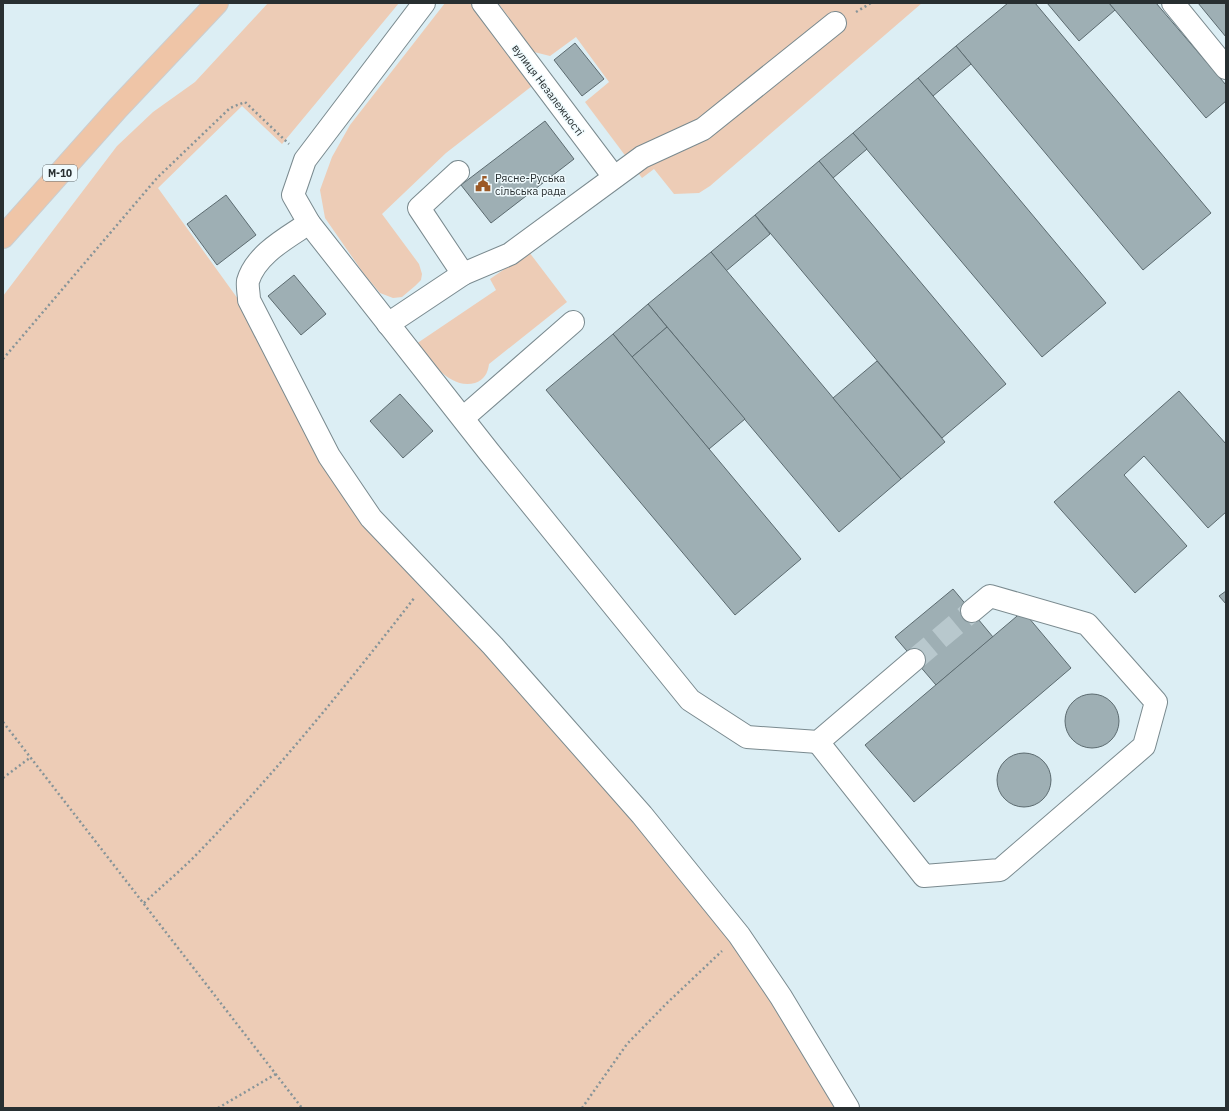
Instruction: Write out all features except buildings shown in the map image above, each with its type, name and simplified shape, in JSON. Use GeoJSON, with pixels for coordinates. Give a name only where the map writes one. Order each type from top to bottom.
{"type":"FeatureCollection","features":[{"type":"Feature","properties":{"kind":"main road","name":"М-10"},"geometry":{"type":"LineString","coordinates":[[3,237],[117,109],[217,3]]}},
{"type":"Feature","properties":{"kind":"street"},"geometry":{"type":"LineString","coordinates":[[424,3],[306,160],[293,195],[309,223],[463,418],[690,700],[748,737],[818,742],[914,660]]}},
{"type":"Feature","properties":{"kind":"street","name":"вулиця Незалежності"},"geometry":{"type":"LineString","coordinates":[[483,3],[614,177]]}},
{"type":"Feature","properties":{"kind":"street"},"geometry":{"type":"LineString","coordinates":[[1173,3],[1226,68]]}},
{"type":"Feature","properties":{"kind":"street"},"geometry":{"type":"LineString","coordinates":[[388,324],[463,274],[510,254],[642,157],[703,129],[835,23]]}},
{"type":"Feature","properties":{"kind":"street"},"geometry":{"type":"LineString","coordinates":[[458,172],[419,208],[463,274]]}},
{"type":"Feature","properties":{"kind":"street"},"geometry":{"type":"LineString","coordinates":[[309,223],[273,248],[256,265],[248,282],[249,300],[329,456],[371,518],[493,646],[642,815],[739,935],[780,997],[848,1108]]}},
{"type":"Feature","properties":{"kind":"street"},"geometry":{"type":"LineString","coordinates":[[463,418],[573,322]]}},
{"type":"Feature","properties":{"kind":"street"},"geometry":{"type":"LineString","coordinates":[[818,742],[924,876],[1000,870],[1144,746],[1156,702],[1087,624],[990,596],[972,612]]}},
{"type":"Feature","properties":{"kind":"path"},"geometry":{"type":"LineString","coordinates":[[3,359],[157,178],[230,108],[245,102],[306,160]]}},
{"type":"Feature","properties":{"kind":"path"},"geometry":{"type":"LineString","coordinates":[[144,903],[194,857],[247,801],[312,726],[429,579]]}},
{"type":"Feature","properties":{"kind":"path"},"geometry":{"type":"LineString","coordinates":[[3,722],[302,1108]]}},
{"type":"Feature","properties":{"kind":"path"},"geometry":{"type":"LineString","coordinates":[[3,778],[31,757]]}},
{"type":"Feature","properties":{"kind":"path"},"geometry":{"type":"LineString","coordinates":[[582,1108],[627,1044],[739,935]]}},
{"type":"Feature","properties":{"kind":"path"},"geometry":{"type":"LineString","coordinates":[[218,1108],[276,1074]]}},
{"type":"Feature","properties":{"kind":"shaded area"},"geometry":{"type":"Polygon","coordinates":[[[268,3],[399,3],[282,144],[242,106],[158,188],[256,324],[359,517],[613,790],[736,944],[835,1108],[3,1108],[3,296],[117,146],[153,112],[195,82],[268,3]]]}},
{"type":"Feature","properties":{"kind":"shaded area"},"geometry":{"type":"Polygon","coordinates":[[[445,3],[470,3],[532,86],[446,153],[382,214],[419,264],[422,274],[421,280],[402,297],[393,298],[380,293],[364,274],[325,218],[320,190],[332,157],[350,125],[445,3]]]}},
{"type":"Feature","properties":{"kind":"shaded area"},"geometry":{"type":"Polygon","coordinates":[[[498,3],[922,3],[710,186],[699,193],[674,194],[654,169],[642,178],[585,102],[609,82],[576,37],[550,56],[534,52],[498,3]]]}},
{"type":"Feature","properties":{"kind":"shaded area"},"geometry":{"type":"Polygon","coordinates":[[[529,252],[567,302],[489,364],[487,373],[481,380],[475,383],[466,384],[449,378],[434,365],[416,344],[496,290],[490,279],[529,252]]]}},
{"type":"Feature","properties":{"kind":"tunnel"},"geometry":{"type":"LineString","coordinates":[[914,660],[972,611]]}},
{"type":"Feature","properties":{"kind":"place","name":"Рясне-Руська сільська рада"},"geometry":{"type":"Point","coordinates":[483,184]}}]}
